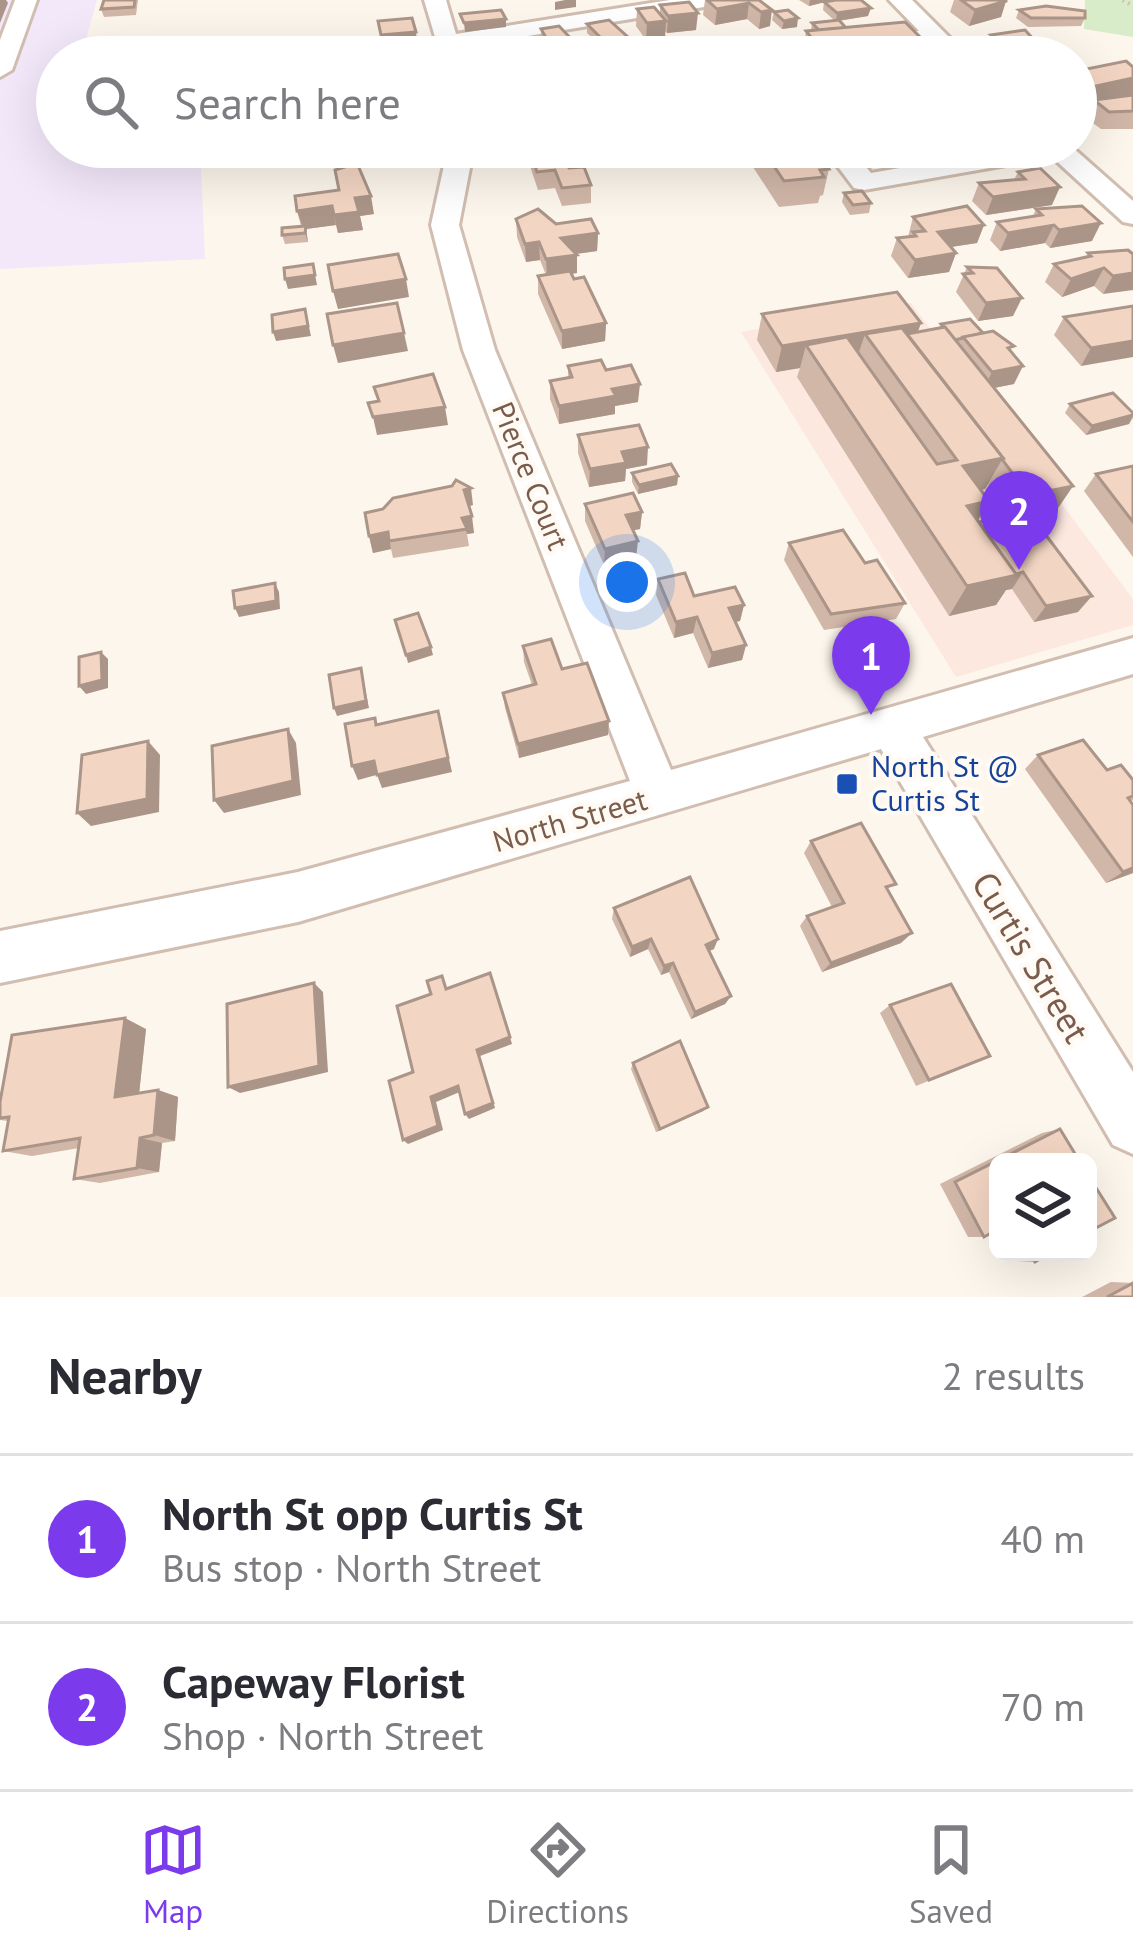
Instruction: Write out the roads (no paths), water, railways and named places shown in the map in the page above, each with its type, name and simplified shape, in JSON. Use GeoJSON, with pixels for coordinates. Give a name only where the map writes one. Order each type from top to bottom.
{"type":"FeatureCollection","features":[{"type":"Feature","properties":{"kind":"street"},"geometry":{"type":"LineString","coordinates":[[0,70],[26,0]]}},
{"type":"Feature","properties":{"kind":"street"},"geometry":{"type":"LineString","coordinates":[[435,0],[446,36]]}},
{"type":"Feature","properties":{"kind":"street"},"geometry":{"type":"LineString","coordinates":[[523,36],[710,0]]}},
{"type":"Feature","properties":{"kind":"street"},"geometry":{"type":"LineString","coordinates":[[900,0],[935,36]]}},
{"type":"Feature","properties":{"kind":"street","name":"Pierce Court"},"geometry":{"type":"LineString","coordinates":[[456,168],[445,225],[479,350],[659,796]]}},
{"type":"Feature","properties":{"kind":"street"},"geometry":{"type":"LineString","coordinates":[[853,168],[864,182],[944,168]]}},
{"type":"Feature","properties":{"kind":"street"},"geometry":{"type":"LineString","coordinates":[[1080,168],[1132,215]]}},
{"type":"Feature","properties":{"kind":"street","name":"North Street"},"geometry":{"type":"LineString","coordinates":[[0,958],[298,897],[1133,656]]}},
{"type":"Feature","properties":{"kind":"street","name":"Curtis Street"},"geometry":{"type":"LineString","coordinates":[[892,727],[1133,1125]]}},
{"type":"Feature","properties":{"kind":"place","name":"Capeway Florist"},"geometry":{"type":"Point","coordinates":[1019,570]}},
{"type":"Feature","properties":{"kind":"place","name":"North St opp Curtis St"},"geometry":{"type":"Point","coordinates":[871,715]}},
{"type":"Feature","properties":{"kind":"place","name":"North St @ Curtis St"},"geometry":{"type":"Point","coordinates":[847,784]}}]}
